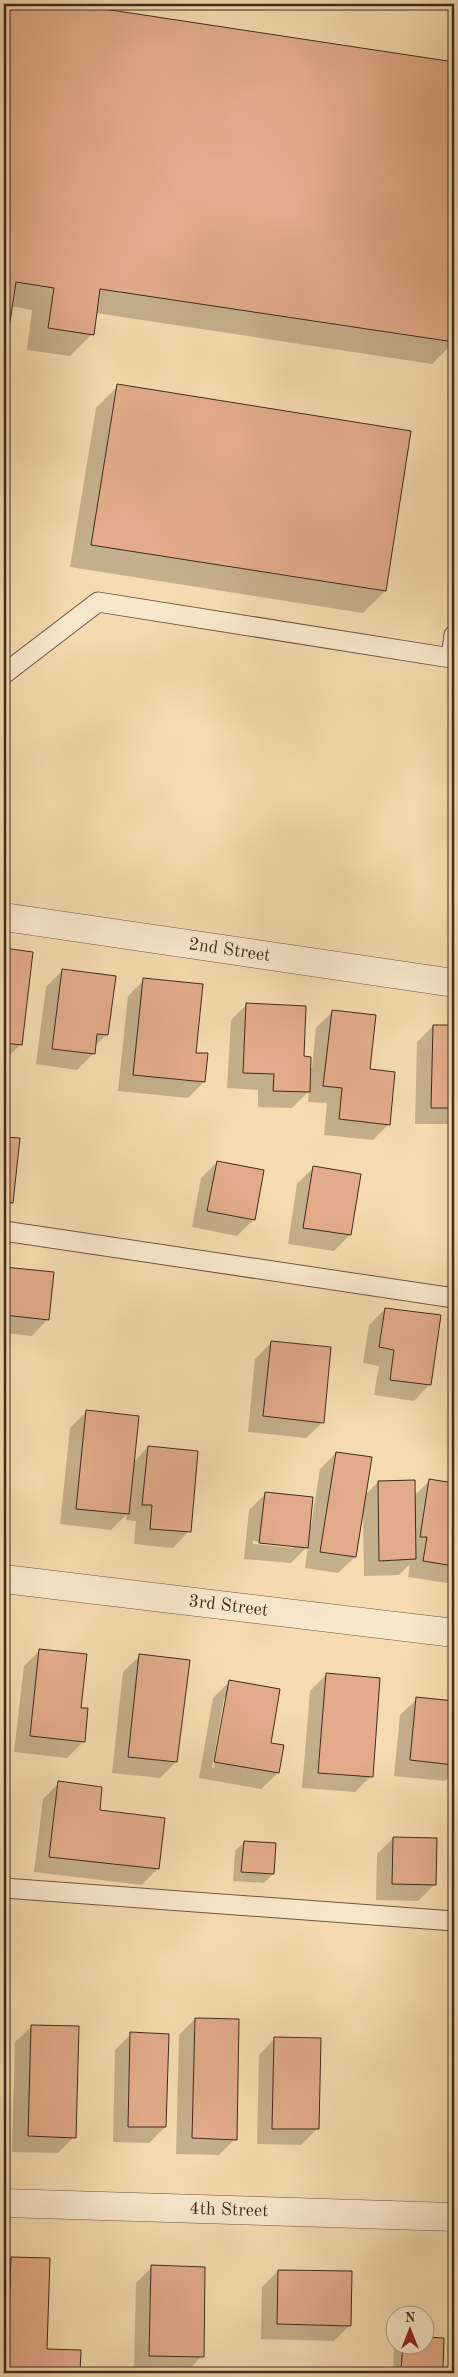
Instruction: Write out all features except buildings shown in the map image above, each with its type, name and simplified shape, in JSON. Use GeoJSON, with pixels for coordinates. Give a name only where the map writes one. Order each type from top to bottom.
{"type":"FeatureCollection","features":[{"type":"Feature","properties":{"kind":"street","name":"2nd Street"},"geometry":{"type":"LineString","coordinates":[[4,917],[454,983]]}},
{"type":"Feature","properties":{"kind":"street","name":"3rd Street"},"geometry":{"type":"LineString","coordinates":[[4,1579],[454,1633]]}},
{"type":"Feature","properties":{"kind":"street","name":"4th Street"},"geometry":{"type":"LineString","coordinates":[[4,2203],[454,2217]]}},
{"type":"Feature","properties":{"kind":"lane"},"geometry":{"type":"LineString","coordinates":[[4,674],[98,602],[451,658],[454,635]]}},
{"type":"Feature","properties":{"kind":"lane"},"geometry":{"type":"LineString","coordinates":[[4,1231],[454,1298]]}},
{"type":"Feature","properties":{"kind":"lane"},"geometry":{"type":"LineString","coordinates":[[4,1888],[454,1921]]}}]}
